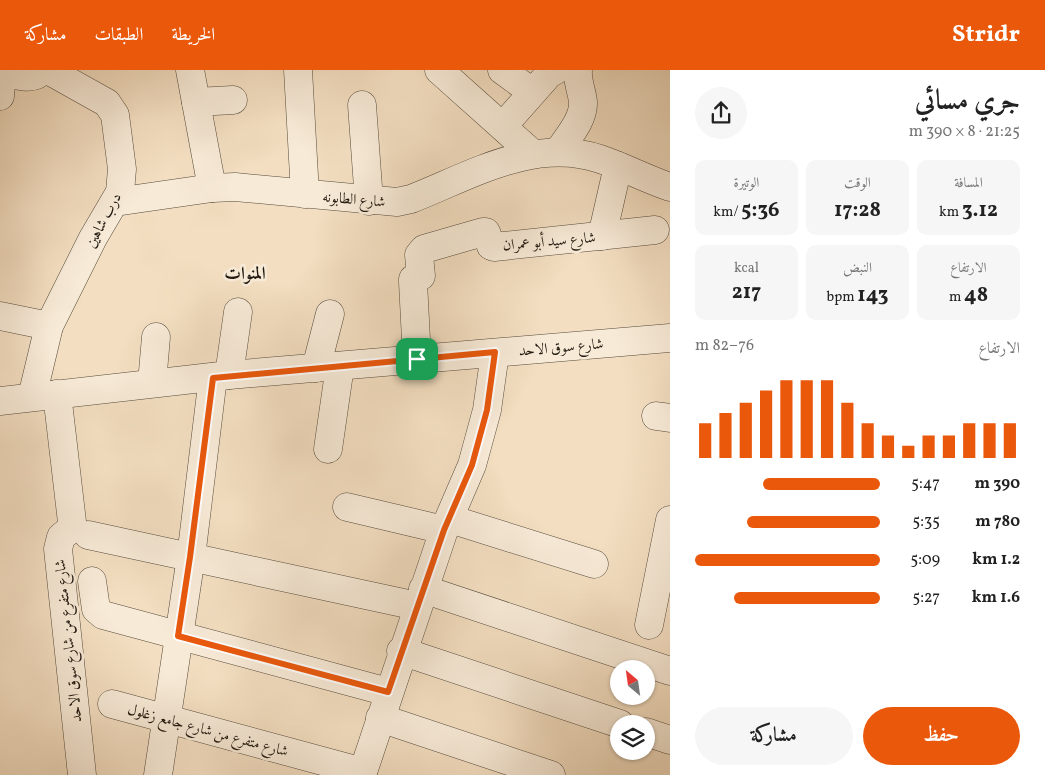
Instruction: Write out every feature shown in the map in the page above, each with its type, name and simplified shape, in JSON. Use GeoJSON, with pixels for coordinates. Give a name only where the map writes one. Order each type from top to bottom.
{"type":"FeatureCollection","features":[{"type":"Feature","properties":{"kind":"street"},"geometry":{"type":"LineString","coordinates":[[1,79],[34,76],[43,70]]}},
{"type":"Feature","properties":{"kind":"street","name":"درب شاهين"},"geometry":{"type":"LineString","coordinates":[[45,396],[49,326],[93,238],[120,192],[122,169],[114,115],[111,108],[107,103],[48,70]]}},
{"type":"Feature","properties":{"kind":"street"},"geometry":{"type":"LineString","coordinates":[[190,70],[212,188]]}},
{"type":"Feature","properties":{"kind":"street"},"geometry":{"type":"LineString","coordinates":[[298,70],[305,194]]}},
{"type":"Feature","properties":{"kind":"street"},"geometry":{"type":"LineString","coordinates":[[439,70],[503,126],[545,153],[582,113],[583,101],[568,71],[549,74],[503,126]]}},
{"type":"Feature","properties":{"kind":"street"},"geometry":{"type":"LineString","coordinates":[[502,70],[532,92]]}},
{"type":"Feature","properties":{"kind":"street"},"geometry":{"type":"LineString","coordinates":[[196,102],[233,100]]}},
{"type":"Feature","properties":{"kind":"street"},"geometry":{"type":"LineString","coordinates":[[362,105],[369,201]]}},
{"type":"Feature","properties":{"kind":"street","name":"شارع الطابونه"},"geometry":{"type":"LineString","coordinates":[[115,202],[212,188],[235,187],[369,201],[397,202],[411,199],[494,164],[545,153],[592,157],[670,188]]}},
{"type":"Feature","properties":{"kind":"street"},"geometry":{"type":"LineString","coordinates":[[602,236],[618,166]]}},
{"type":"Feature","properties":{"kind":"street","name":"شارع سيد أبو عمران"},"geometry":{"type":"LineString","coordinates":[[417,359],[412,282],[421,275],[421,251],[483,232],[486,232],[491,246],[494,246],[654,230]]}},
{"type":"Feature","properties":{"kind":"street"},"geometry":{"type":"LineString","coordinates":[[158,775],[190,557],[221,376],[238,312]]}},
{"type":"Feature","properties":{"kind":"street"},"geometry":{"type":"LineString","coordinates":[[328,449],[330,314]]}},
{"type":"Feature","properties":{"kind":"street"},"geometry":{"type":"LineString","coordinates":[[0,316],[49,326]]}},
{"type":"Feature","properties":{"kind":"street"},"geometry":{"type":"LineString","coordinates":[[152,383],[156,337]]}},
{"type":"Feature","properties":{"kind":"street","name":"شارع سوق الاحد"},"geometry":{"type":"LineString","coordinates":[[0,401],[221,376],[670,338]]}},
{"type":"Feature","properties":{"kind":"street"},"geometry":{"type":"LineString","coordinates":[[362,773],[420,597],[472,465],[484,419],[495,352]]}},
{"type":"Feature","properties":{"kind":"street","name":"شارع متفرع من شارع سوق الاحد"},"geometry":{"type":"LineString","coordinates":[[45,396],[72,522],[71,529],[61,537],[58,549],[82,775]]}},
{"type":"Feature","properties":{"kind":"street"},"geometry":{"type":"LineString","coordinates":[[347,507],[447,525],[594,564]]}},
{"type":"Feature","properties":{"kind":"street"},"geometry":{"type":"LineString","coordinates":[[649,625],[670,520]]}},
{"type":"Feature","properties":{"kind":"street"},"geometry":{"type":"LineString","coordinates":[[88,535],[190,557],[420,597],[670,671]]}},
{"type":"Feature","properties":{"kind":"street"},"geometry":{"type":"LineString","coordinates":[[92,581],[99,613],[388,692]]}},
{"type":"Feature","properties":{"kind":"street"},"geometry":{"type":"LineString","coordinates":[[401,651],[610,721]]}},
{"type":"Feature","properties":{"kind":"street","name":"شارع متفرع من شارع جامع زغلول"},"geometry":{"type":"LineString","coordinates":[[112,704],[362,773]]}},
{"type":"Feature","properties":{"kind":"street"},"geometry":{"type":"LineString","coordinates":[[380,718],[551,775]]}},
{"type":"Feature","properties":{"kind":"street"},"geometry":{"type":"LineString","coordinates":[[655,735],[670,740]]}},
{"type":"Feature","properties":{"kind":"district","name":"المنوات"},"geometry":{"type":"Point","coordinates":[245,273]}},
{"type":"Feature","properties":{"kind":"route"},"geometry":{"type":"LineString","coordinates":[[495,352],[487,410],[472,465],[444,530],[388,692],[178,636],[213,378],[229,375],[417,359],[495,352]]}}]}
